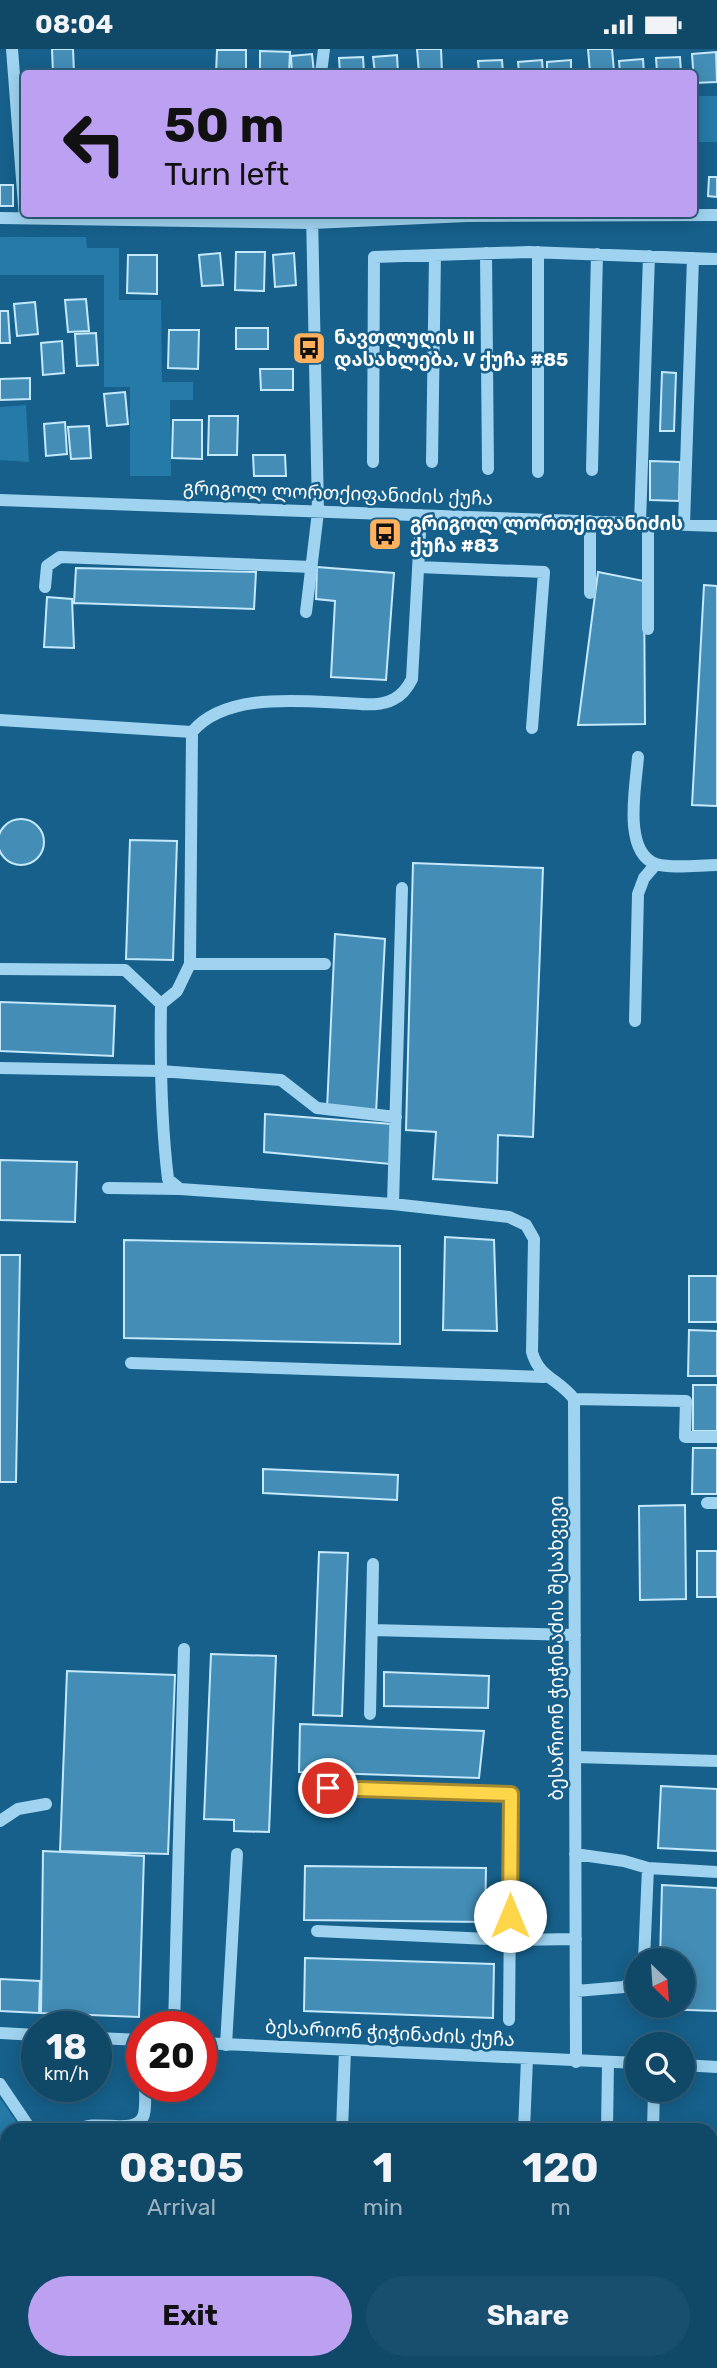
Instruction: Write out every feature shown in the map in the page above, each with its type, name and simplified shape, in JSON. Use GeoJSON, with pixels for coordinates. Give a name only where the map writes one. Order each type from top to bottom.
{"type":"FeatureCollection","features":[{"type":"Feature","properties":{"kind":"street"},"geometry":{"type":"LineString","coordinates":[[12,49],[21,176]]}},
{"type":"Feature","properties":{"kind":"street"},"geometry":{"type":"LineString","coordinates":[[321,70],[324,49]]}},
{"type":"Feature","properties":{"kind":"street"},"geometry":{"type":"LineString","coordinates":[[697,215],[717,215]]}},
{"type":"Feature","properties":{"kind":"street"},"geometry":{"type":"LineString","coordinates":[[0,218],[366,217]]}},
{"type":"Feature","properties":{"kind":"street"},"geometry":{"type":"LineString","coordinates":[[306,612],[318,512],[312,218]]}},
{"type":"Feature","properties":{"kind":"street"},"geometry":{"type":"LineString","coordinates":[[538,252],[538,472]]}},
{"type":"Feature","properties":{"kind":"street"},"geometry":{"type":"LineString","coordinates":[[373,462],[374,257],[538,252],[717,259]]}},
{"type":"Feature","properties":{"kind":"street"},"geometry":{"type":"LineString","coordinates":[[485,253],[488,469]]}},
{"type":"Feature","properties":{"kind":"street"},"geometry":{"type":"LineString","coordinates":[[592,470],[597,254]]}},
{"type":"Feature","properties":{"kind":"street"},"geometry":{"type":"LineString","coordinates":[[432,462],[435,255]]}},
{"type":"Feature","properties":{"kind":"street"},"geometry":{"type":"LineString","coordinates":[[648,629],[644,523],[649,256]]}},
{"type":"Feature","properties":{"kind":"street"},"geometry":{"type":"LineString","coordinates":[[684,524],[694,258]]}},
{"type":"Feature","properties":{"kind":"street","name":"გრიგოლ ლორთქიფანიძის ქუჩა"},"geometry":{"type":"LineString","coordinates":[[0,500],[717,526]]}},
{"type":"Feature","properties":{"kind":"street"},"geometry":{"type":"LineString","coordinates":[[0,720],[192,731],[220,710],[279,699],[376,705],[394,700],[412,680],[421,515]]}},
{"type":"Feature","properties":{"kind":"street"},"geometry":{"type":"LineString","coordinates":[[590,521],[590,593]]}},
{"type":"Feature","properties":{"kind":"street"},"geometry":{"type":"LineString","coordinates":[[45,587],[47,566],[60,557],[312,567]]}},
{"type":"Feature","properties":{"kind":"street"},"geometry":{"type":"LineString","coordinates":[[418,567],[544,572],[533,728]]}},
{"type":"Feature","properties":{"kind":"street"},"geometry":{"type":"LineString","coordinates":[[161,1004],[177,991],[190,964],[192,731]]}},
{"type":"Feature","properties":{"kind":"street"},"geometry":{"type":"LineString","coordinates":[[638,757],[634,839],[644,856],[656,864],[717,865]]}},
{"type":"Feature","properties":{"kind":"street"},"geometry":{"type":"LineString","coordinates":[[635,1021],[638,894],[644,878],[656,864]]}},
{"type":"Feature","properties":{"kind":"street"},"geometry":{"type":"LineString","coordinates":[[393,1204],[402,888]]}},
{"type":"Feature","properties":{"kind":"street"},"geometry":{"type":"LineString","coordinates":[[190,964],[326,964]]}},
{"type":"Feature","properties":{"kind":"street"},"geometry":{"type":"LineString","coordinates":[[0,969],[125,970],[161,1004],[160,1071],[168,1179],[180,1189]]}},
{"type":"Feature","properties":{"kind":"street"},"geometry":{"type":"LineString","coordinates":[[0,1068],[160,1071],[281,1080],[317,1108],[396,1117]]}},
{"type":"Feature","properties":{"kind":"street"},"geometry":{"type":"LineString","coordinates":[[108,1188],[180,1189],[393,1204],[509,1217],[526,1225],[534,1239],[532,1352],[544,1377]]}},
{"type":"Feature","properties":{"kind":"street"},"geometry":{"type":"LineString","coordinates":[[131,1363],[544,1377],[554,1380],[574,1399],[686,1401],[685,1437],[717,1437]]}},
{"type":"Feature","properties":{"kind":"street","name":"ბესარიონ ჭიჭინაძის შესახვევი"},"geometry":{"type":"LineString","coordinates":[[574,1399],[576,2061]]}},
{"type":"Feature","properties":{"kind":"street"},"geometry":{"type":"LineString","coordinates":[[370,1714],[373,1564]]}},
{"type":"Feature","properties":{"kind":"street"},"geometry":{"type":"LineString","coordinates":[[372,1630],[575,1635]]}},
{"type":"Feature","properties":{"kind":"street"},"geometry":{"type":"LineString","coordinates":[[174,2011],[184,1649]]}},
{"type":"Feature","properties":{"kind":"street"},"geometry":{"type":"LineString","coordinates":[[575,1757],[717,1761]]}},
{"type":"Feature","properties":{"kind":"street"},"geometry":{"type":"LineString","coordinates":[[328,1788],[511,1794],[509,2020]]}},
{"type":"Feature","properties":{"kind":"street"},"geometry":{"type":"LineString","coordinates":[[0,1821],[18,1809],[46,1804]]}},
{"type":"Feature","properties":{"kind":"street"},"geometry":{"type":"LineString","coordinates":[[226,2045],[237,1854]]}},
{"type":"Feature","properties":{"kind":"street"},"geometry":{"type":"LineString","coordinates":[[575,1854],[624,1861],[648,1868],[717,1872]]}},
{"type":"Feature","properties":{"kind":"street"},"geometry":{"type":"LineString","coordinates":[[645,1948],[648,1868]]}},
{"type":"Feature","properties":{"kind":"street"},"geometry":{"type":"LineString","coordinates":[[317,1931],[510,1940],[576,1939]]}},
{"type":"Feature","properties":{"kind":"street"},"geometry":{"type":"LineString","coordinates":[[576,1991],[625,1986]]}},
{"type":"Feature","properties":{"kind":"street"},"geometry":{"type":"LineString","coordinates":[[0,2033],[21,2034]]}},
{"type":"Feature","properties":{"kind":"street","name":"ბესარიონ ჭიჭინაძის ქუჩა"},"geometry":{"type":"LineString","coordinates":[[217,2044],[625,2063]]}},
{"type":"Feature","properties":{"kind":"street"},"geometry":{"type":"LineString","coordinates":[[342,2123],[345,2050]]}},
{"type":"Feature","properties":{"kind":"street"},"geometry":{"type":"LineString","coordinates":[[524,2123],[527,2059]]}},
{"type":"Feature","properties":{"kind":"street"},"geometry":{"type":"LineString","coordinates":[[607,2123],[608,2063]]}},
{"type":"Feature","properties":{"kind":"street"},"geometry":{"type":"LineString","coordinates":[[695,2066],[717,2067]]}},
{"type":"Feature","properties":{"kind":"street"},"geometry":{"type":"LineString","coordinates":[[0,2084],[26,2123]]}},
{"type":"Feature","properties":{"kind":"street"},"geometry":{"type":"LineString","coordinates":[[137,2123],[144,2116],[144,2102]]}},
{"type":"Feature","properties":{"kind":"street"},"geometry":{"type":"LineString","coordinates":[[653,2123],[654,2102]]}},
{"type":"Feature","properties":{"kind":"shaded area"},"geometry":{"type":"Polygon","coordinates":[[[697,96],[717,96],[717,142],[697,142],[697,96]]]}},
{"type":"Feature","properties":{"kind":"shaded area"},"geometry":{"type":"Polygon","coordinates":[[[0,237],[86,237],[87,248],[119,248],[119,300],[161,300],[162,382],[193,382],[193,400],[170,400],[171,476],[130,476],[130,387],[104,387],[104,275],[0,275],[0,237]]]}},
{"type":"Feature","properties":{"kind":"shaded area"},"geometry":{"type":"Polygon","coordinates":[[[26,405],[29,462],[0,460],[0,407],[26,405]]]}},
{"type":"Feature","properties":{"kind":"shaded area"},"geometry":{"type":"Polygon","coordinates":[[[0,2098],[17,2123],[0,2123],[0,2098]]]}},
{"type":"Feature","properties":{"kind":"building"},"geometry":{"type":"Polygon","coordinates":[[[52,49],[73,49],[74,70],[53,70],[52,49]]]}},
{"type":"Feature","properties":{"kind":"building"},"geometry":{"type":"Polygon","coordinates":[[[417,49],[441,49],[442,70],[419,70],[417,49]]]}},
{"type":"Feature","properties":{"kind":"building"},"geometry":{"type":"Polygon","coordinates":[[[588,49],[612,49],[614,70],[590,70],[588,49]]]}},
{"type":"Feature","properties":{"kind":"building"},"geometry":{"type":"Polygon","coordinates":[[[217,50],[246,50],[246,70],[216,70],[217,50]]]}},
{"type":"Feature","properties":{"kind":"building"},"geometry":{"type":"Polygon","coordinates":[[[260,51],[290,52],[289,70],[260,70],[260,51]]]}},
{"type":"Feature","properties":{"kind":"building"},"geometry":{"type":"Polygon","coordinates":[[[716,52],[717,82],[697,83],[697,70],[693,70],[692,54],[716,52]]]}},
{"type":"Feature","properties":{"kind":"building"},"geometry":{"type":"Polygon","coordinates":[[[312,54],[314,70],[292,70],[291,56],[312,54]]]}},
{"type":"Feature","properties":{"kind":"building"},"geometry":{"type":"Polygon","coordinates":[[[397,55],[398,70],[375,70],[373,57],[397,55]]]}},
{"type":"Feature","properties":{"kind":"building"},"geometry":{"type":"Polygon","coordinates":[[[363,57],[364,70],[340,70],[339,58],[363,57]]]}},
{"type":"Feature","properties":{"kind":"building"},"geometry":{"type":"Polygon","coordinates":[[[680,57],[681,70],[657,70],[656,58],[680,57]]]}},
{"type":"Feature","properties":{"kind":"building"},"geometry":{"type":"Polygon","coordinates":[[[643,59],[644,70],[620,70],[619,61],[643,59]]]}},
{"type":"Feature","properties":{"kind":"building"},"geometry":{"type":"Polygon","coordinates":[[[502,60],[503,70],[479,70],[478,61],[502,60]]]}},
{"type":"Feature","properties":{"kind":"building"},"geometry":{"type":"Polygon","coordinates":[[[542,60],[543,70],[519,70],[518,62],[542,60]]]}},
{"type":"Feature","properties":{"kind":"building"},"geometry":{"type":"Polygon","coordinates":[[[571,60],[571,70],[547,70],[547,62],[571,60]]]}},
{"type":"Feature","properties":{"kind":"building"},"geometry":{"type":"Polygon","coordinates":[[[709,177],[717,177],[717,197],[708,196],[709,177]]]}},
{"type":"Feature","properties":{"kind":"building"},"geometry":{"type":"Polygon","coordinates":[[[0,185],[13,185],[13,206],[0,206],[0,185]]]}},
{"type":"Feature","properties":{"kind":"building"},"geometry":{"type":"Polygon","coordinates":[[[236,252],[265,252],[264,291],[235,290],[236,252]]]}},
{"type":"Feature","properties":{"kind":"building"},"geometry":{"type":"Polygon","coordinates":[[[220,253],[223,285],[202,286],[199,255],[220,253]]]}},
{"type":"Feature","properties":{"kind":"building"},"geometry":{"type":"Polygon","coordinates":[[[294,253],[296,285],[275,287],[273,255],[294,253]]]}},
{"type":"Feature","properties":{"kind":"building"},"geometry":{"type":"Polygon","coordinates":[[[128,255],[157,255],[157,294],[127,293],[128,255]]]}},
{"type":"Feature","properties":{"kind":"building"},"geometry":{"type":"Polygon","coordinates":[[[86,299],[89,331],[68,332],[65,300],[86,299]]]}},
{"type":"Feature","properties":{"kind":"building"},"geometry":{"type":"Polygon","coordinates":[[[35,302],[38,334],[17,336],[14,304],[35,302]]]}},
{"type":"Feature","properties":{"kind":"building"},"geometry":{"type":"Polygon","coordinates":[[[0,311],[8,311],[10,343],[0,343],[0,311]]]}},
{"type":"Feature","properties":{"kind":"building"},"geometry":{"type":"Polygon","coordinates":[[[236,328],[268,328],[268,349],[236,349],[236,328]]]}},
{"type":"Feature","properties":{"kind":"building"},"geometry":{"type":"Polygon","coordinates":[[[169,330],[199,330],[198,369],[168,368],[169,330]]]}},
{"type":"Feature","properties":{"kind":"building"},"geometry":{"type":"Polygon","coordinates":[[[96,333],[98,365],[77,366],[75,334],[96,333]]]}},
{"type":"Feature","properties":{"kind":"building"},"geometry":{"type":"Polygon","coordinates":[[[62,341],[64,373],[43,375],[41,343],[62,341]]]}},
{"type":"Feature","properties":{"kind":"building"},"geometry":{"type":"Polygon","coordinates":[[[260,369],[293,369],[293,390],[261,390],[260,369]]]}},
{"type":"Feature","properties":{"kind":"building"},"geometry":{"type":"Polygon","coordinates":[[[662,372],[676,373],[674,431],[660,431],[662,372]]]}},
{"type":"Feature","properties":{"kind":"building"},"geometry":{"type":"Polygon","coordinates":[[[30,378],[30,399],[0,400],[0,379],[30,378]]]}},
{"type":"Feature","properties":{"kind":"building"},"geometry":{"type":"Polygon","coordinates":[[[125,392],[128,424],[107,426],[104,394],[125,392]]]}},
{"type":"Feature","properties":{"kind":"building"},"geometry":{"type":"Polygon","coordinates":[[[209,416],[238,416],[237,455],[208,455],[209,416]]]}},
{"type":"Feature","properties":{"kind":"building"},"geometry":{"type":"Polygon","coordinates":[[[173,420],[202,420],[202,459],[172,458],[173,420]]]}},
{"type":"Feature","properties":{"kind":"building"},"geometry":{"type":"Polygon","coordinates":[[[65,422],[67,454],[46,456],[44,424],[65,422]]]}},
{"type":"Feature","properties":{"kind":"building"},"geometry":{"type":"Polygon","coordinates":[[[89,426],[91,458],[71,459],[68,427],[89,426]]]}},
{"type":"Feature","properties":{"kind":"building"},"geometry":{"type":"Polygon","coordinates":[[[253,455],[285,455],[286,476],[254,476],[253,455]]]}},
{"type":"Feature","properties":{"kind":"building"},"geometry":{"type":"Polygon","coordinates":[[[650,461],[680,462],[679,501],[650,500],[650,461]]]}},
{"type":"Feature","properties":{"kind":"building"},"geometry":{"type":"Polygon","coordinates":[[[317,567],[394,573],[386,680],[331,677],[335,601],[316,599],[317,567]]]}},
{"type":"Feature","properties":{"kind":"building"},"geometry":{"type":"Polygon","coordinates":[[[76,568],[256,572],[254,609],[74,603],[76,568]]]}},
{"type":"Feature","properties":{"kind":"building"},"geometry":{"type":"Polygon","coordinates":[[[598,572],[644,581],[645,724],[578,725],[598,572]]]}},
{"type":"Feature","properties":{"kind":"building"},"geometry":{"type":"Polygon","coordinates":[[[704,585],[717,586],[717,806],[692,805],[704,585]]]}},
{"type":"Feature","properties":{"kind":"building"},"geometry":{"type":"Polygon","coordinates":[[[47,597],[72,599],[74,648],[44,647],[47,597]]]}},
{"type":"Feature","properties":{"kind":"building"},"geometry":{"type":"Polygon","coordinates":[[[12,821],[30,821],[42,833],[42,851],[30,863],[12,863],[0,851],[0,833],[12,821]]]}},
{"type":"Feature","properties":{"kind":"building"},"geometry":{"type":"Polygon","coordinates":[[[130,840],[177,841],[173,960],[126,959],[130,840]]]}},
{"type":"Feature","properties":{"kind":"building"},"geometry":{"type":"Polygon","coordinates":[[[413,863],[543,868],[533,1137],[498,1135],[497,1183],[433,1179],[436,1132],[406,1130],[413,863]]]}},
{"type":"Feature","properties":{"kind":"building"},"geometry":{"type":"Polygon","coordinates":[[[335,934],[385,939],[376,1113],[327,1109],[335,934]]]}},
{"type":"Feature","properties":{"kind":"building"},"geometry":{"type":"Polygon","coordinates":[[[0,1002],[115,1006],[113,1056],[0,1051],[0,1002]]]}},
{"type":"Feature","properties":{"kind":"building"},"geometry":{"type":"Polygon","coordinates":[[[265,1114],[392,1124],[390,1164],[264,1152],[265,1114]]]}},
{"type":"Feature","properties":{"kind":"building"},"geometry":{"type":"Polygon","coordinates":[[[0,1160],[77,1162],[75,1222],[0,1220],[0,1160]]]}},
{"type":"Feature","properties":{"kind":"building"},"geometry":{"type":"Polygon","coordinates":[[[445,1237],[494,1240],[497,1331],[443,1330],[445,1237]]]}},
{"type":"Feature","properties":{"kind":"building"},"geometry":{"type":"Polygon","coordinates":[[[124,1240],[400,1246],[400,1344],[124,1338],[124,1240]]]}},
{"type":"Feature","properties":{"kind":"building"},"geometry":{"type":"Polygon","coordinates":[[[0,1255],[20,1255],[16,1482],[0,1482],[0,1255]]]}},
{"type":"Feature","properties":{"kind":"building"},"geometry":{"type":"Polygon","coordinates":[[[689,1276],[717,1276],[717,1322],[689,1322],[689,1276]]]}},
{"type":"Feature","properties":{"kind":"building"},"geometry":{"type":"Polygon","coordinates":[[[689,1330],[717,1331],[717,1376],[688,1376],[689,1330]]]}},
{"type":"Feature","properties":{"kind":"building"},"geometry":{"type":"Polygon","coordinates":[[[693,1385],[717,1385],[717,1431],[693,1431],[693,1385]]]}},
{"type":"Feature","properties":{"kind":"building"},"geometry":{"type":"Polygon","coordinates":[[[693,1448],[717,1448],[717,1494],[692,1494],[693,1448]]]}},
{"type":"Feature","properties":{"kind":"building"},"geometry":{"type":"Polygon","coordinates":[[[263,1469],[398,1475],[397,1500],[263,1493],[263,1469]]]}},
{"type":"Feature","properties":{"kind":"building"},"geometry":{"type":"Polygon","coordinates":[[[685,1505],[686,1599],[640,1600],[639,1506],[685,1505]]]}},
{"type":"Feature","properties":{"kind":"building"},"geometry":{"type":"Polygon","coordinates":[[[697,1551],[717,1551],[717,1597],[697,1597],[697,1551]]]}},
{"type":"Feature","properties":{"kind":"building"},"geometry":{"type":"Polygon","coordinates":[[[319,1552],[348,1553],[342,1716],[313,1715],[319,1552]]]}},
{"type":"Feature","properties":{"kind":"building"},"geometry":{"type":"Polygon","coordinates":[[[211,1654],[276,1656],[269,1832],[234,1831],[234,1820],[204,1819],[211,1654]]]}},
{"type":"Feature","properties":{"kind":"building"},"geometry":{"type":"Polygon","coordinates":[[[67,1671],[175,1675],[168,1854],[60,1851],[67,1671]]]}},
{"type":"Feature","properties":{"kind":"building"},"geometry":{"type":"Polygon","coordinates":[[[384,1672],[489,1676],[488,1708],[384,1706],[384,1672]]]}},
{"type":"Feature","properties":{"kind":"building"},"geometry":{"type":"Polygon","coordinates":[[[300,1724],[484,1731],[479,1778],[299,1772],[300,1724]]]}},
{"type":"Feature","properties":{"kind":"building"},"geometry":{"type":"Polygon","coordinates":[[[661,1786],[717,1789],[717,1851],[658,1848],[661,1786]]]}},
{"type":"Feature","properties":{"kind":"building"},"geometry":{"type":"Polygon","coordinates":[[[43,1851],[144,1856],[139,2011],[126,2011],[126,2016],[112,2016],[112,2011],[41,2011],[43,1851]]]}},
{"type":"Feature","properties":{"kind":"building"},"geometry":{"type":"Polygon","coordinates":[[[305,1866],[486,1868],[485,1922],[304,1920],[305,1866]]]}},
{"type":"Feature","properties":{"kind":"building"},"geometry":{"type":"Polygon","coordinates":[[[662,1885],[717,1888],[717,2011],[695,2010],[695,1948],[660,1948],[662,1885]]]}},
{"type":"Feature","properties":{"kind":"building"},"geometry":{"type":"Polygon","coordinates":[[[305,1958],[494,1964],[493,2018],[304,2011],[305,1958]]]}},
{"type":"Feature","properties":{"kind":"building"},"geometry":{"type":"Polygon","coordinates":[[[0,1979],[40,1981],[39,2011],[0,2011],[0,1979]]]}},
{"type":"Feature","properties":{"kind":"place","name":"ნავთლუღის II დასახლება, V ქუჩა #85"},"geometry":{"type":"Point","coordinates":[309,348]}},
{"type":"Feature","properties":{"kind":"place","name":"გრიგოლ ლორთქიფანიძის ქუჩა #83"},"geometry":{"type":"Point","coordinates":[385,534]}},
{"type":"Feature","properties":{"kind":"route"},"geometry":{"type":"LineString","coordinates":[[328,1788],[511,1794],[510,1916]]}}]}
